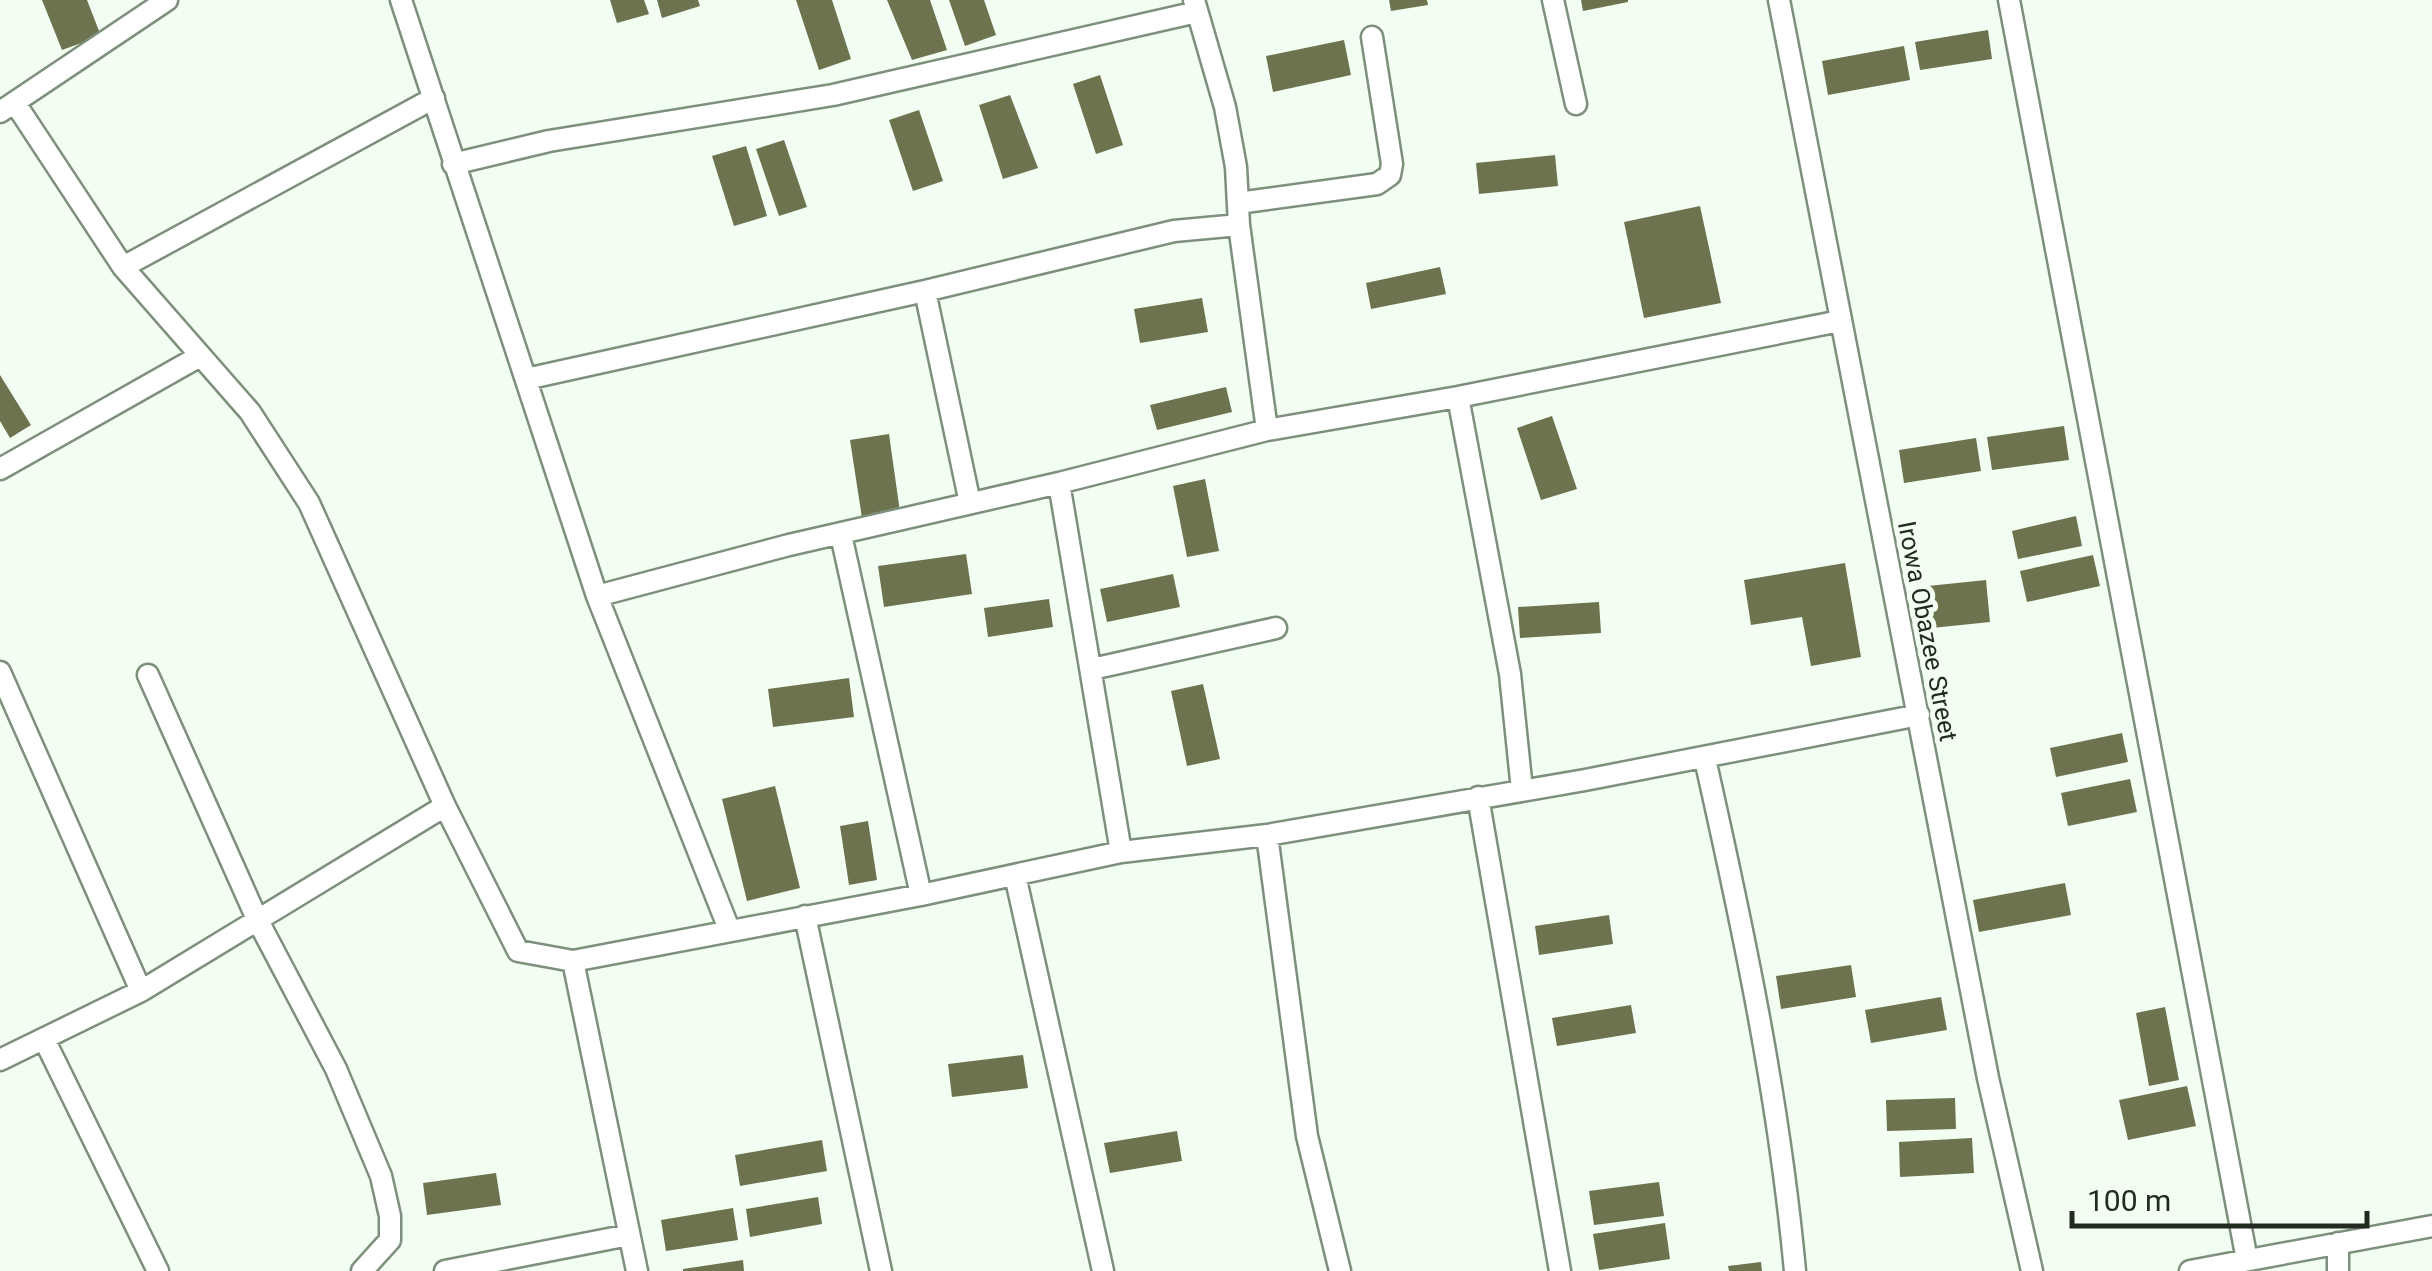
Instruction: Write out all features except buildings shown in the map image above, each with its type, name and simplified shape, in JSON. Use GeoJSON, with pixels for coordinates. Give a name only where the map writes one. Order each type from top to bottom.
{"type":"FeatureCollection","features":[{"type":"Feature","properties":{"kind":"street"},"geometry":{"type":"LineString","coordinates":[[167,0],[7,107],[123,268],[250,412],[309,503],[445,806],[518,951],[573,961],[921,895],[1121,852],[1267,835],[1705,759],[1919,715]]}},
{"type":"Feature","properties":{"kind":"street"},"geometry":{"type":"LineString","coordinates":[[401,0],[597,596],[730,929]]}},
{"type":"Feature","properties":{"kind":"street"},"geometry":{"type":"LineString","coordinates":[[1554,0],[1576,104]]}},
{"type":"Feature","properties":{"kind":"street","name":"Irowa Obazee Street"},"geometry":{"type":"LineString","coordinates":[[1779,0],[1988,1078],[2032,1271]]}},
{"type":"Feature","properties":{"kind":"street"},"geometry":{"type":"LineString","coordinates":[[2009,0],[2247,1260]]}},
{"type":"Feature","properties":{"kind":"street"},"geometry":{"type":"LineString","coordinates":[[453,164],[549,141],[832,95],[1195,6],[1226,107],[1267,430]]}},
{"type":"Feature","properties":{"kind":"street"},"geometry":{"type":"LineString","coordinates":[[1238,203],[1377,184],[1390,175],[1392,164],[1372,38]]}},
{"type":"Feature","properties":{"kind":"street"},"geometry":{"type":"LineString","coordinates":[[123,268],[434,98]]}},
{"type":"Feature","properties":{"kind":"street"},"geometry":{"type":"LineString","coordinates":[[526,379],[925,291],[1174,231],[1239,225]]}},
{"type":"Feature","properties":{"kind":"street"},"geometry":{"type":"LineString","coordinates":[[925,291],[970,503]]}},
{"type":"Feature","properties":{"kind":"street"},"geometry":{"type":"LineString","coordinates":[[597,596],[790,544],[1060,483],[1267,430],[1458,397],[1840,321]]}},
{"type":"Feature","properties":{"kind":"street"},"geometry":{"type":"LineString","coordinates":[[0,469],[200,356]]}},
{"type":"Feature","properties":{"kind":"street"},"geometry":{"type":"LineString","coordinates":[[1458,397],[1510,674],[1522,790]]}},
{"type":"Feature","properties":{"kind":"street"},"geometry":{"type":"LineString","coordinates":[[1060,483],[1121,852]]}},
{"type":"Feature","properties":{"kind":"street"},"geometry":{"type":"LineString","coordinates":[[842,535],[921,895]]}},
{"type":"Feature","properties":{"kind":"street"},"geometry":{"type":"LineString","coordinates":[[1092,669],[1276,628]]}},
{"type":"Feature","properties":{"kind":"street"},"geometry":{"type":"LineString","coordinates":[[0,672],[141,990]]}},
{"type":"Feature","properties":{"kind":"street"},"geometry":{"type":"LineString","coordinates":[[148,675],[257,919],[336,1069],[381,1176],[390,1216],[390,1240],[362,1271]]}},
{"type":"Feature","properties":{"kind":"street"},"geometry":{"type":"LineString","coordinates":[[1705,759],[1758,1003],[1795,1271]]}},
{"type":"Feature","properties":{"kind":"street"},"geometry":{"type":"LineString","coordinates":[[1478,797],[1560,1271]]}},
{"type":"Feature","properties":{"kind":"street"},"geometry":{"type":"LineString","coordinates":[[0,1060],[141,990],[445,806]]}},
{"type":"Feature","properties":{"kind":"street"},"geometry":{"type":"LineString","coordinates":[[1267,835],[1307,1136],[1340,1271]]}},
{"type":"Feature","properties":{"kind":"street"},"geometry":{"type":"LineString","coordinates":[[1015,875],[1104,1271]]}},
{"type":"Feature","properties":{"kind":"street"},"geometry":{"type":"LineString","coordinates":[[805,916],[881,1271]]}},
{"type":"Feature","properties":{"kind":"street"},"geometry":{"type":"LineString","coordinates":[[573,961],[637,1271]]}},
{"type":"Feature","properties":{"kind":"street"},"geometry":{"type":"LineString","coordinates":[[45,1040],[158,1271]]}},
{"type":"Feature","properties":{"kind":"street"},"geometry":{"type":"LineString","coordinates":[[2190,1271],[2432,1226]]}},
{"type":"Feature","properties":{"kind":"street"},"geometry":{"type":"LineString","coordinates":[[445,1271],[629,1235]]}},
{"type":"Feature","properties":{"kind":"street"},"geometry":{"type":"LineString","coordinates":[[2338,1243],[2338,1271]]}}]}
